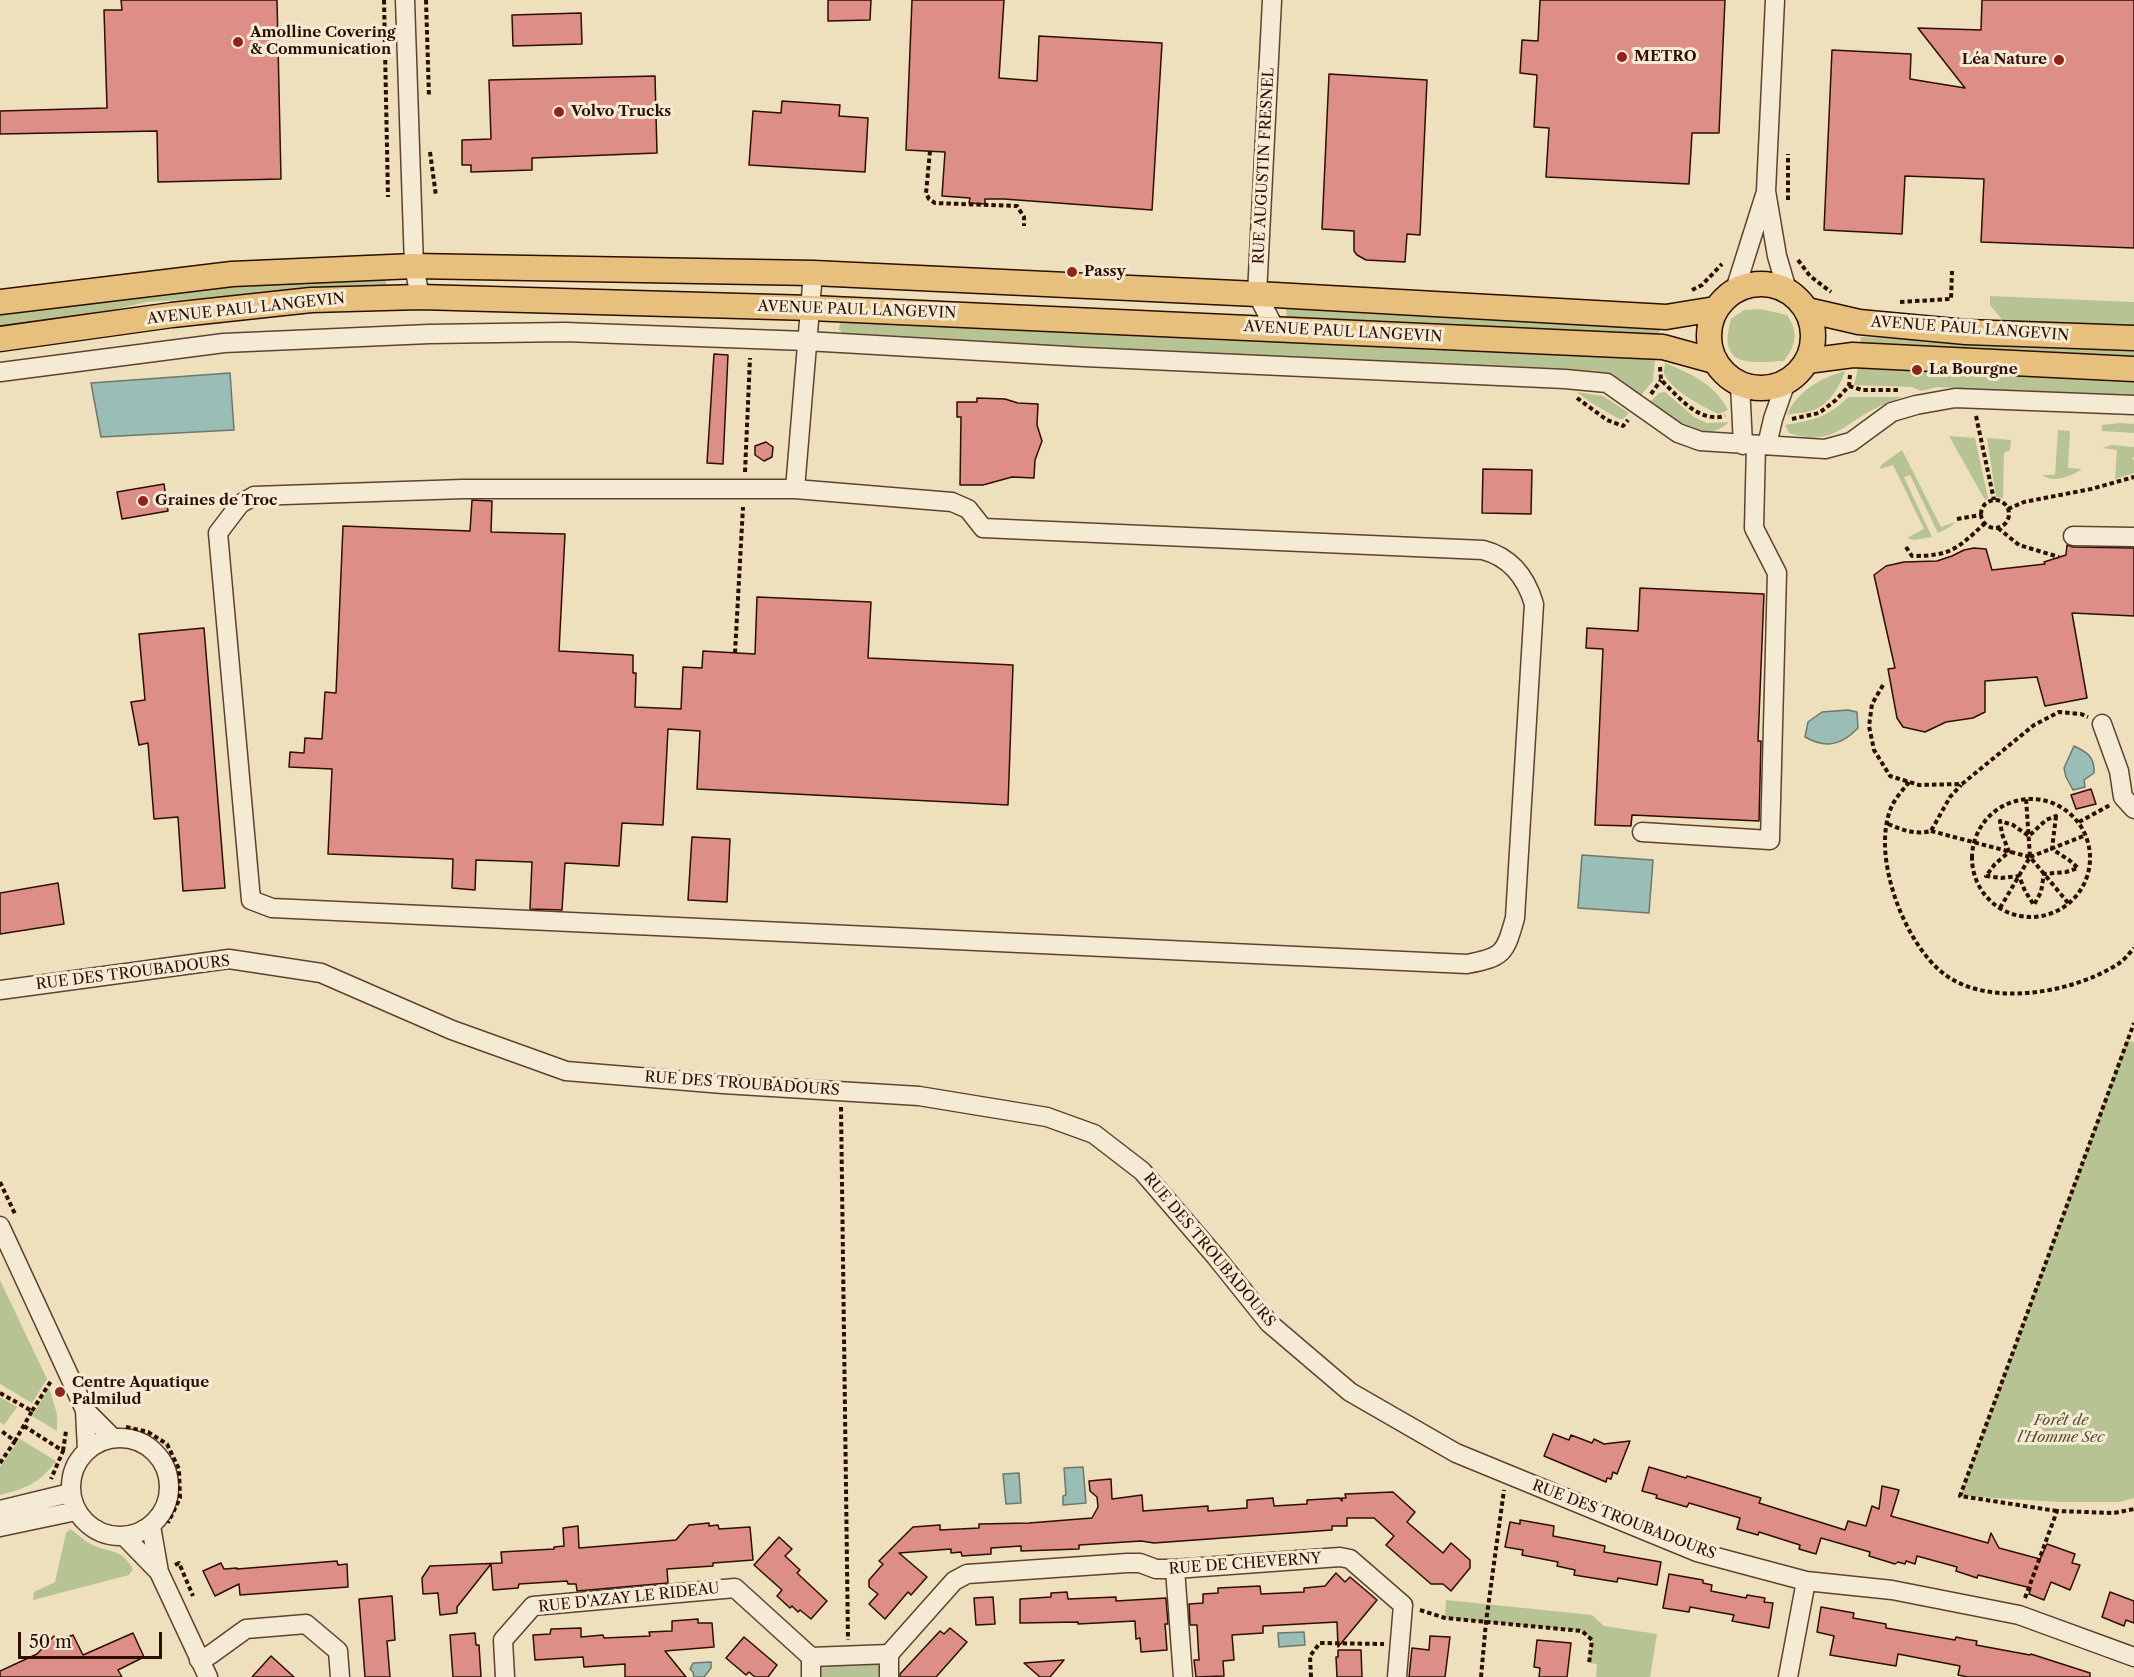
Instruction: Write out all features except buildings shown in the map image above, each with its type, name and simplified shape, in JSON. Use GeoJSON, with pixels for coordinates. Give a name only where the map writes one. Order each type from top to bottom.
{"type":"FeatureCollection","features":[{"type":"Feature","properties":{"kind":"main road","name":"AVENUE PAUL LANGEVIN"},"geometry":{"type":"LineString","coordinates":[[0,302],[232,274],[414,266],[813,273],[1257,294],[1666,317],[1715,309]]}},
{"type":"Feature","properties":{"kind":"main road"},"geometry":{"type":"LineString","coordinates":[[1761,283],[1787,290],[1807,310],[1813,326],[1813,344],[1807,361],[1798,373],[1786,382],[1772,387],[1756,388],[1740,384],[1725,375],[1714,361],[1708,344],[1709,325],[1715,309],[1735,290],[1748,285],[1761,283]]}},
{"type":"Feature","properties":{"kind":"main road","name":"AVENUE PAUL LANGEVIN"},"geometry":{"type":"LineString","coordinates":[[0,339],[172,315],[311,300],[420,297],[811,308],[1663,347],[1714,361]]}},
{"type":"Feature","properties":{"kind":"main road","name":"AVENUE PAUL LANGEVIN"},"geometry":{"type":"LineString","coordinates":[[1807,310],[1859,322],[1966,332],[2134,338]]}},
{"type":"Feature","properties":{"kind":"main road","name":"AVENUE PAUL LANGEVIN"},"geometry":{"type":"LineString","coordinates":[[1807,361],[1853,356],[2134,369]]}},
{"type":"Feature","properties":{"kind":"street"},"geometry":{"type":"LineString","coordinates":[[405,0],[414,266],[420,297]]}},
{"type":"Feature","properties":{"kind":"street","name":"RUE AUGUSTIN FRESNEL"},"geometry":{"type":"LineString","coordinates":[[1257,294],[1272,0]]}},
{"type":"Feature","properties":{"kind":"street"},"geometry":{"type":"LineString","coordinates":[[1775,0],[1766,191],[1777,256],[1787,290]]}},
{"type":"Feature","properties":{"kind":"street"},"geometry":{"type":"LineString","coordinates":[[1735,290],[1766,191]]}},
{"type":"Feature","properties":{"kind":"street"},"geometry":{"type":"LineString","coordinates":[[795,489],[813,273]]}},
{"type":"Feature","properties":{"kind":"street"},"geometry":{"type":"LineString","coordinates":[[1257,294],[1275,328]]}},
{"type":"Feature","properties":{"kind":"street"},"geometry":{"type":"LineString","coordinates":[[0,372],[224,343],[429,334],[565,332],[806,341],[1121,359],[1565,378],[1606,383],[1677,433],[1700,441],[1824,449],[1851,442],[1892,412],[1955,398],[2134,405]]}},
{"type":"Feature","properties":{"kind":"street"},"geometry":{"type":"LineString","coordinates":[[1755,445],[1773,419],[1786,382]]}},
{"type":"Feature","properties":{"kind":"street"},"geometry":{"type":"LineString","coordinates":[[1642,832],[1770,840],[1777,573],[1754,528],[1755,445],[1740,384]]}},
{"type":"Feature","properties":{"kind":"street"},"geometry":{"type":"LineString","coordinates":[[463,489],[795,489],[952,502],[968,509],[983,528],[1483,550],[1497,554],[1513,567],[1529,586],[1534,604],[1515,918],[1510,938],[1502,954],[1467,964],[272,908],[251,900],[218,533],[240,504],[254,496],[463,489]]}},
{"type":"Feature","properties":{"kind":"street"},"geometry":{"type":"LineString","coordinates":[[2073,536],[2134,537]]}},
{"type":"Feature","properties":{"kind":"street"},"geometry":{"type":"LineString","coordinates":[[2102,724],[2129,803]]}},
{"type":"Feature","properties":{"kind":"street","name":"RUE DES TROUBADOURS"},"geometry":{"type":"LineString","coordinates":[[0,990],[228,959],[321,973],[453,1029],[566,1071],[723,1084],[919,1096],[1047,1117],[1094,1134],[1142,1171],[1269,1323],[1350,1392],[1456,1453],[1697,1552],[1806,1581],[1892,1590],[2019,1615],[2134,1656]]}},
{"type":"Feature","properties":{"kind":"street"},"geometry":{"type":"LineString","coordinates":[[0,1226],[85,1410],[87,1450]]}},
{"type":"Feature","properties":{"kind":"street"},"geometry":{"type":"LineString","coordinates":[[85,1410],[115,1432],[147,1447],[162,1462],[168,1475],[170,1489],[158,1527],[159,1572]]}},
{"type":"Feature","properties":{"kind":"street"},"geometry":{"type":"LineString","coordinates":[[115,1432],[87,1450],[73,1470],[70,1493],[76,1511],[96,1531],[110,1536],[125,1537],[158,1527]]}},
{"type":"Feature","properties":{"kind":"street"},"geometry":{"type":"LineString","coordinates":[[0,1510],[70,1493]]}},
{"type":"Feature","properties":{"kind":"street"},"geometry":{"type":"LineString","coordinates":[[0,1527],[76,1511]]}},
{"type":"Feature","properties":{"kind":"street"},"geometry":{"type":"LineString","coordinates":[[125,1537],[159,1572],[207,1677]]}},
{"type":"Feature","properties":{"kind":"street","name":"RUE DE CHEVERNY"},"geometry":{"type":"LineString","coordinates":[[889,1654],[954,1581],[967,1574],[1127,1563],[1140,1563],[1156,1569],[1175,1569],[1340,1557],[1350,1559],[1403,1605]]}},
{"type":"Feature","properties":{"kind":"street"},"geometry":{"type":"LineString","coordinates":[[1175,1569],[1183,1677]]}},
{"type":"Feature","properties":{"kind":"street"},"geometry":{"type":"LineString","coordinates":[[1788,1677],[1806,1581]]}},
{"type":"Feature","properties":{"kind":"street","name":"RUE D'AZAY LE RIDEAU"},"geometry":{"type":"LineString","coordinates":[[505,1677],[503,1640],[533,1606],[735,1588],[811,1656]]}},
{"type":"Feature","properties":{"kind":"street"},"geometry":{"type":"LineString","coordinates":[[1397,1677],[1403,1605]]}},
{"type":"Feature","properties":{"kind":"street"},"geometry":{"type":"LineString","coordinates":[[199,1660],[210,1655],[246,1629],[306,1624],[338,1651],[340,1677]]}},
{"type":"Feature","properties":{"kind":"street"},"geometry":{"type":"LineString","coordinates":[[811,1677],[811,1656],[889,1654],[890,1677]]}},
{"type":"Feature","properties":{"kind":"path"},"geometry":{"type":"LineString","coordinates":[[384,0],[388,197]]}},
{"type":"Feature","properties":{"kind":"path"},"geometry":{"type":"LineString","coordinates":[[426,0],[429,105]]}},
{"type":"Feature","properties":{"kind":"path"},"geometry":{"type":"LineString","coordinates":[[430,151],[436,196]]}},
{"type":"Feature","properties":{"kind":"path"},"geometry":{"type":"LineString","coordinates":[[930,151],[926,193],[929,199],[935,203],[1017,206],[1024,217],[1024,226]]}},
{"type":"Feature","properties":{"kind":"path"},"geometry":{"type":"LineString","coordinates":[[1788,153],[1788,205]]}},
{"type":"Feature","properties":{"kind":"path"},"geometry":{"type":"LineString","coordinates":[[1795,254],[1810,276],[1827,290],[1837,294]]}},
{"type":"Feature","properties":{"kind":"path"},"geometry":{"type":"LineString","coordinates":[[1689,292],[1702,285],[1724,262]]}},
{"type":"Feature","properties":{"kind":"path"},"geometry":{"type":"LineString","coordinates":[[1896,303],[1951,299],[1952,271]]}},
{"type":"Feature","properties":{"kind":"path"},"geometry":{"type":"LineString","coordinates":[[1660,360],[1661,380],[1696,413],[1715,418],[1730,415]]}},
{"type":"Feature","properties":{"kind":"path"},"geometry":{"type":"LineString","coordinates":[[1786,420],[1819,413],[1849,386],[1862,390],[1902,390]]}},
{"type":"Feature","properties":{"kind":"path"},"geometry":{"type":"LineString","coordinates":[[1976,416],[1994,500]]}},
{"type":"Feature","properties":{"kind":"path"},"geometry":{"type":"LineString","coordinates":[[2007,509],[2024,502],[2091,489],[2134,477]]}},
{"type":"Feature","properties":{"kind":"path"},"geometry":{"type":"LineString","coordinates":[[1994,500],[2002,503],[2007,509],[2008,519],[1998,528]]}},
{"type":"Feature","properties":{"kind":"path"},"geometry":{"type":"LineString","coordinates":[[1994,500],[1983,507],[1981,515],[1984,524],[1998,528],[2019,545],[2059,558]]}},
{"type":"Feature","properties":{"kind":"path"},"geometry":{"type":"LineString","coordinates":[[1957,519],[1981,515]]}},
{"type":"Feature","properties":{"kind":"path"},"geometry":{"type":"LineString","coordinates":[[1906,548],[1912,556],[1934,556],[1959,548],[1984,524]]}},
{"type":"Feature","properties":{"kind":"path"},"geometry":{"type":"LineString","coordinates":[[1883,685],[1872,704],[1869,726],[1874,750],[1890,776],[1919,785],[1962,784]]}},
{"type":"Feature","properties":{"kind":"path"},"geometry":{"type":"LineString","coordinates":[[1930,831],[1950,797],[1962,784],[2034,725],[2060,712],[2081,714],[2102,724]]}},
{"type":"Feature","properties":{"kind":"path"},"geometry":{"type":"LineString","coordinates":[[1910,782],[1899,795],[1891,810],[1886,840],[1888,874],[1902,918],[1923,953],[1944,974],[1964,984],[1996,992],[2021,994],[2056,989],[2087,981],[2119,963],[2134,948]]}},
{"type":"Feature","properties":{"kind":"path"},"geometry":{"type":"LineString","coordinates":[[2000,908],[2030,858],[2026,798]]}},
{"type":"Feature","properties":{"kind":"path"},"geometry":{"type":"LineString","coordinates":[[2026,798],[2047,800],[2064,808],[2079,822],[2086,835],[2091,858],[2088,877],[2079,894],[2069,904],[2047,916],[2028,918],[2009,914],[1992,904],[1979,888],[1972,869],[1972,849],[1978,830],[1990,814],[2007,803],[2026,798]]}},
{"type":"Feature","properties":{"kind":"path"},"geometry":{"type":"LineString","coordinates":[[2079,822],[2129,803]]}},
{"type":"Feature","properties":{"kind":"path"},"geometry":{"type":"LineString","coordinates":[[2029,836],[2046,820],[2056,816],[2052,849]]}},
{"type":"Feature","properties":{"kind":"path"},"geometry":{"type":"LineString","coordinates":[[2009,852],[2000,821],[2013,825],[2029,836]]}},
{"type":"Feature","properties":{"kind":"path"},"geometry":{"type":"LineString","coordinates":[[1888,824],[1920,834],[1930,831],[2030,858],[2069,904]]}},
{"type":"Feature","properties":{"kind":"path"},"geometry":{"type":"LineString","coordinates":[[2030,858],[2086,835]]}},
{"type":"Feature","properties":{"kind":"path"},"geometry":{"type":"LineString","coordinates":[[2044,874],[2066,872],[2078,868],[2052,849]]}},
{"type":"Feature","properties":{"kind":"path"},"geometry":{"type":"LineString","coordinates":[[2009,852],[1995,864],[1986,876],[2001,878],[2019,876]]}},
{"type":"Feature","properties":{"kind":"path"},"geometry":{"type":"LineString","coordinates":[[2019,876],[2034,905],[2041,892],[2044,874]]}},
{"type":"Feature","properties":{"kind":"path"},"geometry":{"type":"LineString","coordinates":[[2134,1023],[1960,1496],[2057,1511],[2114,1513],[2134,1509]]}},
{"type":"Feature","properties":{"kind":"path"},"geometry":{"type":"LineString","coordinates":[[841,1091],[849,1656]]}},
{"type":"Feature","properties":{"kind":"path"},"geometry":{"type":"LineString","coordinates":[[48,1372],[56,1391]]}},
{"type":"Feature","properties":{"kind":"path"},"geometry":{"type":"LineString","coordinates":[[0,1463],[52,1381]]}},
{"type":"Feature","properties":{"kind":"path"},"geometry":{"type":"LineString","coordinates":[[0,1393],[32,1411]]}},
{"type":"Feature","properties":{"kind":"path"},"geometry":{"type":"LineString","coordinates":[[45,1499],[43,1484],[50,1481],[63,1451],[68,1423]]}},
{"type":"Feature","properties":{"kind":"path"},"geometry":{"type":"LineString","coordinates":[[24,1426],[63,1451]]}},
{"type":"Feature","properties":{"kind":"path"},"geometry":{"type":"LineString","coordinates":[[0,1430],[15,1441]]}},
{"type":"Feature","properties":{"kind":"path"},"geometry":{"type":"LineString","coordinates":[[115,1432],[148,1432],[167,1444],[179,1469],[180,1498],[158,1527]]}},
{"type":"Feature","properties":{"kind":"path"},"geometry":{"type":"LineString","coordinates":[[1481,1677],[1506,1473]]}},
{"type":"Feature","properties":{"kind":"path"},"geometry":{"type":"LineString","coordinates":[[2019,1615],[2057,1511]]}},
{"type":"Feature","properties":{"kind":"path"},"geometry":{"type":"LineString","coordinates":[[176,1554],[179,1563]]}},
{"type":"Feature","properties":{"kind":"path"},"geometry":{"type":"LineString","coordinates":[[1403,1605],[1445,1618],[1582,1631],[1592,1640],[1589,1663]]}},
{"type":"Feature","properties":{"kind":"path"},"geometry":{"type":"LineString","coordinates":[[1311,1677],[1311,1656],[1320,1643],[1400,1645]]}},
{"type":"Feature","properties":{"kind":"green space"},"geometry":{"type":"Polygon","coordinates":[[[386,278],[386,286],[147,302],[86,316],[0,330],[0,307],[243,280],[386,278]]]}},
{"type":"Feature","properties":{"kind":"green space"},"geometry":{"type":"Polygon","coordinates":[[[1990,296],[2134,302],[2134,328],[2004,322],[1990,305],[1990,296]]]}},
{"type":"Feature","properties":{"kind":"green space"},"geometry":{"type":"Polygon","coordinates":[[[1285,305],[1444,313],[1660,329],[1659,336],[1511,328],[1288,323],[1285,305]]]}},
{"type":"Feature","properties":{"kind":"green space"},"geometry":{"type":"Polygon","coordinates":[[[1761,309],[1787,315],[1791,321],[1794,339],[1791,350],[1784,361],[1759,362],[1739,359],[1732,354],[1728,346],[1731,319],[1744,310],[1761,309]]]}},
{"type":"Feature","properties":{"kind":"green space"},"geometry":{"type":"Polygon","coordinates":[[[850,318],[1655,359],[1653,381],[1641,395],[1615,376],[1600,372],[844,335],[839,329],[840,322],[850,318]]]}},
{"type":"Feature","properties":{"kind":"green space"},"geometry":{"type":"Polygon","coordinates":[[[1861,337],[2134,350],[2134,358],[1860,344],[1861,337]]]}},
{"type":"Feature","properties":{"kind":"green space"},"geometry":{"type":"Polygon","coordinates":[[[1665,363],[1701,381],[1716,393],[1728,410],[1719,414],[1696,403],[1667,379],[1664,373],[1665,363]]]}},
{"type":"Feature","properties":{"kind":"green space"},"geometry":{"type":"Polygon","coordinates":[[[1858,368],[2134,379],[2134,397],[1937,387],[1921,391],[1912,387],[1854,385],[1858,368]]]}},
{"type":"Feature","properties":{"kind":"green space"},"geometry":{"type":"Polygon","coordinates":[[[1845,371],[1841,382],[1826,403],[1816,409],[1787,415],[1803,393],[1819,381],[1845,371]]]}},
{"type":"Feature","properties":{"kind":"green space"},"geometry":{"type":"Polygon","coordinates":[[[1577,392],[1603,396],[1629,413],[1623,419],[1619,419],[1577,392]]]}},
{"type":"Feature","properties":{"kind":"green space"},"geometry":{"type":"Polygon","coordinates":[[[1665,392],[1694,417],[1707,423],[1729,422],[1709,432],[1688,428],[1651,401],[1659,393],[1665,392]]]}},
{"type":"Feature","properties":{"kind":"green space"},"geometry":{"type":"Polygon","coordinates":[[[1848,397],[1902,397],[1876,408],[1826,436],[1804,437],[1789,433],[1785,425],[1820,417],[1833,410],[1848,397]]]}},
{"type":"Feature","properties":{"kind":"green space"},"geometry":{"type":"Polygon","coordinates":[[[2134,424],[2134,433],[2102,431],[2102,425],[2134,424]]]}},
{"type":"Feature","properties":{"kind":"green space"},"geometry":{"type":"Polygon","coordinates":[[[2058,430],[2070,431],[2068,468],[2082,469],[2068,476],[2052,479],[2042,475],[2055,475],[2058,430]]]}},
{"type":"Feature","properties":{"kind":"green space"},"geometry":{"type":"Polygon","coordinates":[[[1949,436],[1975,438],[1988,498],[1985,500],[1949,436]]]}},
{"type":"Feature","properties":{"kind":"green space"},"geometry":{"type":"Polygon","coordinates":[[[1987,438],[2011,440],[2010,450],[2004,453],[2003,498],[1996,497],[1987,438]]]}},
{"type":"Feature","properties":{"kind":"green space"},"geometry":{"type":"Polygon","coordinates":[[[2112,445],[2134,447],[2132,459],[2134,460],[2134,473],[2115,479],[2117,450],[2102,448],[2112,445]]]}},
{"type":"Feature","properties":{"kind":"green space"},"geometry":{"type":"Polygon","coordinates":[[[1902,450],[1941,527],[1955,522],[1938,533],[1910,475],[1904,477],[1932,537],[1914,540],[1907,538],[1924,529],[1893,465],[1880,469],[1881,465],[1902,450]]]}},
{"type":"Feature","properties":{"kind":"green space","name":"Forêt de l'Homme Sec"},"geometry":{"type":"Polygon","coordinates":[[[2127,1040],[2134,1042],[2134,1498],[2119,1502],[2059,1502],[1960,1496],[2127,1040]]]}},
{"type":"Feature","properties":{"kind":"green space"},"geometry":{"type":"Polygon","coordinates":[[[0,1280],[47,1379],[32,1403],[0,1384],[0,1280]]]}},
{"type":"Feature","properties":{"kind":"green space"},"geometry":{"type":"Polygon","coordinates":[[[49,1388],[57,1414],[57,1431],[32,1416],[49,1388]]]}},
{"type":"Feature","properties":{"kind":"green space"},"geometry":{"type":"Polygon","coordinates":[[[0,1397],[17,1407],[4,1425],[0,1422],[0,1397]]]}},
{"type":"Feature","properties":{"kind":"green space"},"geometry":{"type":"Polygon","coordinates":[[[20,1439],[56,1461],[38,1480],[0,1495],[0,1467],[20,1439]]]}},
{"type":"Feature","properties":{"kind":"green space"},"geometry":{"type":"Polygon","coordinates":[[[70,1529],[89,1543],[123,1557],[133,1569],[129,1575],[33,1600],[34,1592],[55,1582],[66,1533],[70,1529]]]}},
{"type":"Feature","properties":{"kind":"green space"},"geometry":{"type":"Polygon","coordinates":[[[1446,1600],[1592,1615],[1604,1626],[1657,1634],[1650,1677],[1596,1677],[1597,1664],[1589,1663],[1592,1640],[1582,1631],[1445,1618],[1446,1600]]]}},
{"type":"Feature","properties":{"kind":"green space"},"geometry":{"type":"Polygon","coordinates":[[[889,1654],[890,1677],[811,1677],[811,1657],[889,1654]]]}},
{"type":"Feature","properties":{"kind":"water"},"geometry":{"type":"Polygon","coordinates":[[[230,373],[234,430],[101,437],[91,383],[230,373]]]}},
{"type":"Feature","properties":{"kind":"water"},"geometry":{"type":"Polygon","coordinates":[[[1848,710],[1857,712],[1858,728],[1846,738],[1827,744],[1805,737],[1808,722],[1822,712],[1848,710]]]}},
{"type":"Feature","properties":{"kind":"water"},"geometry":{"type":"Polygon","coordinates":[[[2074,746],[2083,750],[2092,759],[2094,773],[2084,780],[2085,787],[2073,790],[2064,768],[2074,746]]]}},
{"type":"Feature","properties":{"kind":"water"},"geometry":{"type":"Polygon","coordinates":[[[1582,855],[1653,860],[1649,913],[1578,908],[1582,855]]]}},
{"type":"Feature","properties":{"kind":"water"},"geometry":{"type":"Polygon","coordinates":[[[1083,1467],[1086,1503],[1063,1505],[1063,1496],[1066,1495],[1064,1468],[1083,1467]]]}},
{"type":"Feature","properties":{"kind":"water"},"geometry":{"type":"Polygon","coordinates":[[[1019,1473],[1021,1503],[1006,1504],[1003,1474],[1019,1473]]]}},
{"type":"Feature","properties":{"kind":"water"},"geometry":{"type":"Polygon","coordinates":[[[1304,1632],[1305,1645],[1279,1647],[1278,1633],[1304,1632]]]}},
{"type":"Feature","properties":{"kind":"water"},"geometry":{"type":"Polygon","coordinates":[[[711,1662],[711,1668],[704,1677],[694,1677],[690,1669],[693,1663],[711,1662]]]}},
{"type":"Feature","properties":{"kind":"place","name":"Amolline Covering & Communication"},"geometry":{"type":"Point","coordinates":[238,42]}},
{"type":"Feature","properties":{"kind":"place","name":"METRO"},"geometry":{"type":"Point","coordinates":[1622,57]}},
{"type":"Feature","properties":{"kind":"place","name":"Léa Nature"},"geometry":{"type":"Point","coordinates":[2059,60]}},
{"type":"Feature","properties":{"kind":"place","name":"Volvo Trucks"},"geometry":{"type":"Point","coordinates":[559,112]}},
{"type":"Feature","properties":{"kind":"place","name":"Passy"},"geometry":{"type":"Point","coordinates":[1072,272]}},
{"type":"Feature","properties":{"kind":"place","name":"La Bourgne"},"geometry":{"type":"Point","coordinates":[1917,370]}},
{"type":"Feature","properties":{"kind":"place","name":"Graines de Troc"},"geometry":{"type":"Point","coordinates":[143,501]}},
{"type":"Feature","properties":{"kind":"place","name":"Centre Aquatique Palmilud"},"geometry":{"type":"Point","coordinates":[60,1392]}}]}
